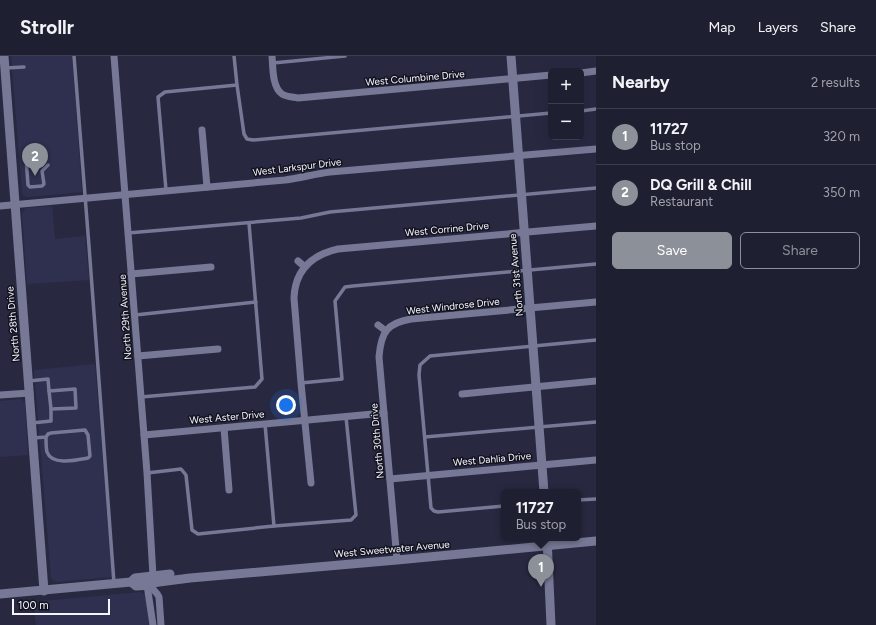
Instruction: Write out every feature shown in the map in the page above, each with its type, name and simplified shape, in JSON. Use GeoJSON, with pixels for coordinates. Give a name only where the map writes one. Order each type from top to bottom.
{"type":"FeatureCollection","features":[{"type":"Feature","properties":{"kind":"street","name":"North 28th Drive"},"geometry":{"type":"LineString","coordinates":[[4,56],[44,591]]}},
{"type":"Feature","properties":{"kind":"street","name":"North 29th Avenue"},"geometry":{"type":"LineString","coordinates":[[114,56],[147,473],[158,581]]}},
{"type":"Feature","properties":{"kind":"street","name":"North 31st Avenue"},"geometry":{"type":"LineString","coordinates":[[511,56],[544,489]]}},
{"type":"Feature","properties":{"kind":"street","name":"West Columbine Drive"},"geometry":{"type":"LineString","coordinates":[[272,59],[274,78],[278,89],[281,93],[290,97],[298,98],[548,75]]}},
{"type":"Feature","properties":{"kind":"street"},"geometry":{"type":"LineString","coordinates":[[584,73],[596,71]]}},
{"type":"Feature","properties":{"kind":"street"},"geometry":{"type":"LineString","coordinates":[[202,130],[207,187]]}},
{"type":"Feature","properties":{"kind":"street","name":"West Larkspur Drive"},"geometry":{"type":"LineString","coordinates":[[0,206],[292,179],[330,172],[596,149]]}},
{"type":"Feature","properties":{"kind":"street","name":"West Corrine Drive"},"geometry":{"type":"LineString","coordinates":[[305,266],[317,256],[330,251],[596,226]]}},
{"type":"Feature","properties":{"kind":"street"},"geometry":{"type":"LineString","coordinates":[[298,260],[305,266],[298,278],[294,298],[311,483]]}},
{"type":"Feature","properties":{"kind":"street"},"geometry":{"type":"LineString","coordinates":[[132,274],[211,267]]}},
{"type":"Feature","properties":{"kind":"street","name":"West Windrose Drive"},"geometry":{"type":"LineString","coordinates":[[386,331],[397,322],[412,319],[596,302]]}},
{"type":"Feature","properties":{"kind":"street"},"geometry":{"type":"LineString","coordinates":[[378,325],[386,331]]}},
{"type":"Feature","properties":{"kind":"street","name":"North 30th Drive"},"geometry":{"type":"LineString","coordinates":[[386,331],[382,339],[379,356],[397,560]]}},
{"type":"Feature","properties":{"kind":"street"},"geometry":{"type":"LineString","coordinates":[[138,356],[218,349]]}},
{"type":"Feature","properties":{"kind":"street"},"geometry":{"type":"LineString","coordinates":[[462,394],[596,381]]}},
{"type":"Feature","properties":{"kind":"street"},"geometry":{"type":"LineString","coordinates":[[0,395],[30,393]]}},
{"type":"Feature","properties":{"kind":"street","name":"West Aster Drive"},"geometry":{"type":"LineString","coordinates":[[144,435],[384,414]]}},
{"type":"Feature","properties":{"kind":"street"},"geometry":{"type":"LineString","coordinates":[[224,428],[229,490]]}},
{"type":"Feature","properties":{"kind":"street","name":"West Dahlia Drive"},"geometry":{"type":"LineString","coordinates":[[390,479],[596,460]]}},
{"type":"Feature","properties":{"kind":"street","name":"West Sweetwater Avenue"},"geometry":{"type":"LineString","coordinates":[[0,594],[114,584],[133,580],[158,581],[183,573],[190,578],[397,560],[547,542],[596,541]]}},
{"type":"Feature","properties":{"kind":"street"},"geometry":{"type":"LineString","coordinates":[[547,542],[551,625]]}},
{"type":"Feature","properties":{"kind":"street","name":"West Sweetwater Avenue"},"geometry":{"type":"LineString","coordinates":[[133,580],[136,586],[147,586]]}},
{"type":"Feature","properties":{"kind":"street"},"geometry":{"type":"LineString","coordinates":[[147,586],[158,581]]}},
{"type":"Feature","properties":{"kind":"street"},"geometry":{"type":"LineString","coordinates":[[147,586],[153,625]]}},
{"type":"Feature","properties":{"kind":"street"},"geometry":{"type":"LineString","coordinates":[[147,586],[154,590],[159,597],[162,625]]}},
{"type":"Feature","properties":{"kind":"lane"},"geometry":{"type":"LineString","coordinates":[[74,56],[114,584]]}},
{"type":"Feature","properties":{"kind":"lane"},"geometry":{"type":"LineString","coordinates":[[234,56],[244,134],[247,139],[253,140],[548,113]]}},
{"type":"Feature","properties":{"kind":"lane"},"geometry":{"type":"LineString","coordinates":[[272,59],[345,56]]}},
{"type":"Feature","properties":{"kind":"lane"},"geometry":{"type":"LineString","coordinates":[[4,68],[24,67]]}},
{"type":"Feature","properties":{"kind":"lane"},"geometry":{"type":"LineString","coordinates":[[166,190],[158,97],[165,92],[237,86]]}},
{"type":"Feature","properties":{"kind":"lane"},"geometry":{"type":"LineString","coordinates":[[584,110],[596,109]]}},
{"type":"Feature","properties":{"kind":"lane"},"geometry":{"type":"LineString","coordinates":[[26,158],[28,185],[30,187],[42,186],[44,184],[42,172],[48,165]]}},
{"type":"Feature","properties":{"kind":"lane"},"geometry":{"type":"LineString","coordinates":[[128,233],[301,218],[330,212],[596,188]]}},
{"type":"Feature","properties":{"kind":"lane"},"geometry":{"type":"LineString","coordinates":[[141,397],[255,387],[262,379],[249,222]]}},
{"type":"Feature","properties":{"kind":"lane"},"geometry":{"type":"LineString","coordinates":[[301,383],[342,379],[335,300],[345,288],[353,286],[596,264]]}},
{"type":"Feature","properties":{"kind":"lane"},"geometry":{"type":"LineString","coordinates":[[135,315],[256,302]]}},
{"type":"Feature","properties":{"kind":"lane"},"geometry":{"type":"LineString","coordinates":[[501,506],[438,512],[431,508],[419,375],[420,365],[430,356],[596,340]]}},
{"type":"Feature","properties":{"kind":"lane"},"geometry":{"type":"LineString","coordinates":[[29,381],[48,379],[51,409],[51,422],[32,423]]}},
{"type":"Feature","properties":{"kind":"lane"},"geometry":{"type":"LineString","coordinates":[[49,391],[75,389],[76,408],[51,409]]}},
{"type":"Feature","properties":{"kind":"lane"},"geometry":{"type":"LineString","coordinates":[[147,473],[181,469],[186,476],[192,530],[198,534],[351,520],[356,514],[346,417]]}},
{"type":"Feature","properties":{"kind":"lane"},"geometry":{"type":"LineString","coordinates":[[425,437],[596,422]]}},
{"type":"Feature","properties":{"kind":"lane"},"geometry":{"type":"LineString","coordinates":[[265,424],[274,526]]}},
{"type":"Feature","properties":{"kind":"lane"},"geometry":{"type":"LineString","coordinates":[[33,438],[46,436],[50,433],[84,430],[88,435],[90,456],[88,458],[63,461],[51,458],[47,452],[46,436]]}},
{"type":"Feature","properties":{"kind":"lane"},"geometry":{"type":"LineString","coordinates":[[581,500],[596,498]]}},
{"type":"Feature","properties":{"kind":"shaded area"},"geometry":{"type":"Polygon","coordinates":[[[11,56],[72,56],[82,192],[30,197],[23,195],[11,56]]]}},
{"type":"Feature","properties":{"kind":"shaded area"},"geometry":{"type":"Polygon","coordinates":[[[52,206],[55,239],[85,236],[89,280],[27,284],[22,213],[26,208],[52,206]]]}},
{"type":"Feature","properties":{"kind":"shaded area"},"geometry":{"type":"Polygon","coordinates":[[[95,364],[112,577],[57,582],[52,580],[51,577],[34,370],[95,364]]]}},
{"type":"Feature","properties":{"kind":"shaded area"},"geometry":{"type":"Polygon","coordinates":[[[21,399],[25,403],[28,455],[0,457],[0,401],[21,399]]]}},
{"type":"Feature","properties":{"kind":"shaded area"},"geometry":{"type":"Polygon","coordinates":[[[141,592],[145,595],[151,625],[36,625],[34,609],[31,602],[141,592]]]}},
{"type":"Feature","properties":{"kind":"place","name":"DQ Grill & Chill"},"geometry":{"type":"Point","coordinates":[35,176]}},
{"type":"Feature","properties":{"kind":"place","name":"11727"},"geometry":{"type":"Point","coordinates":[541,587]}}]}
